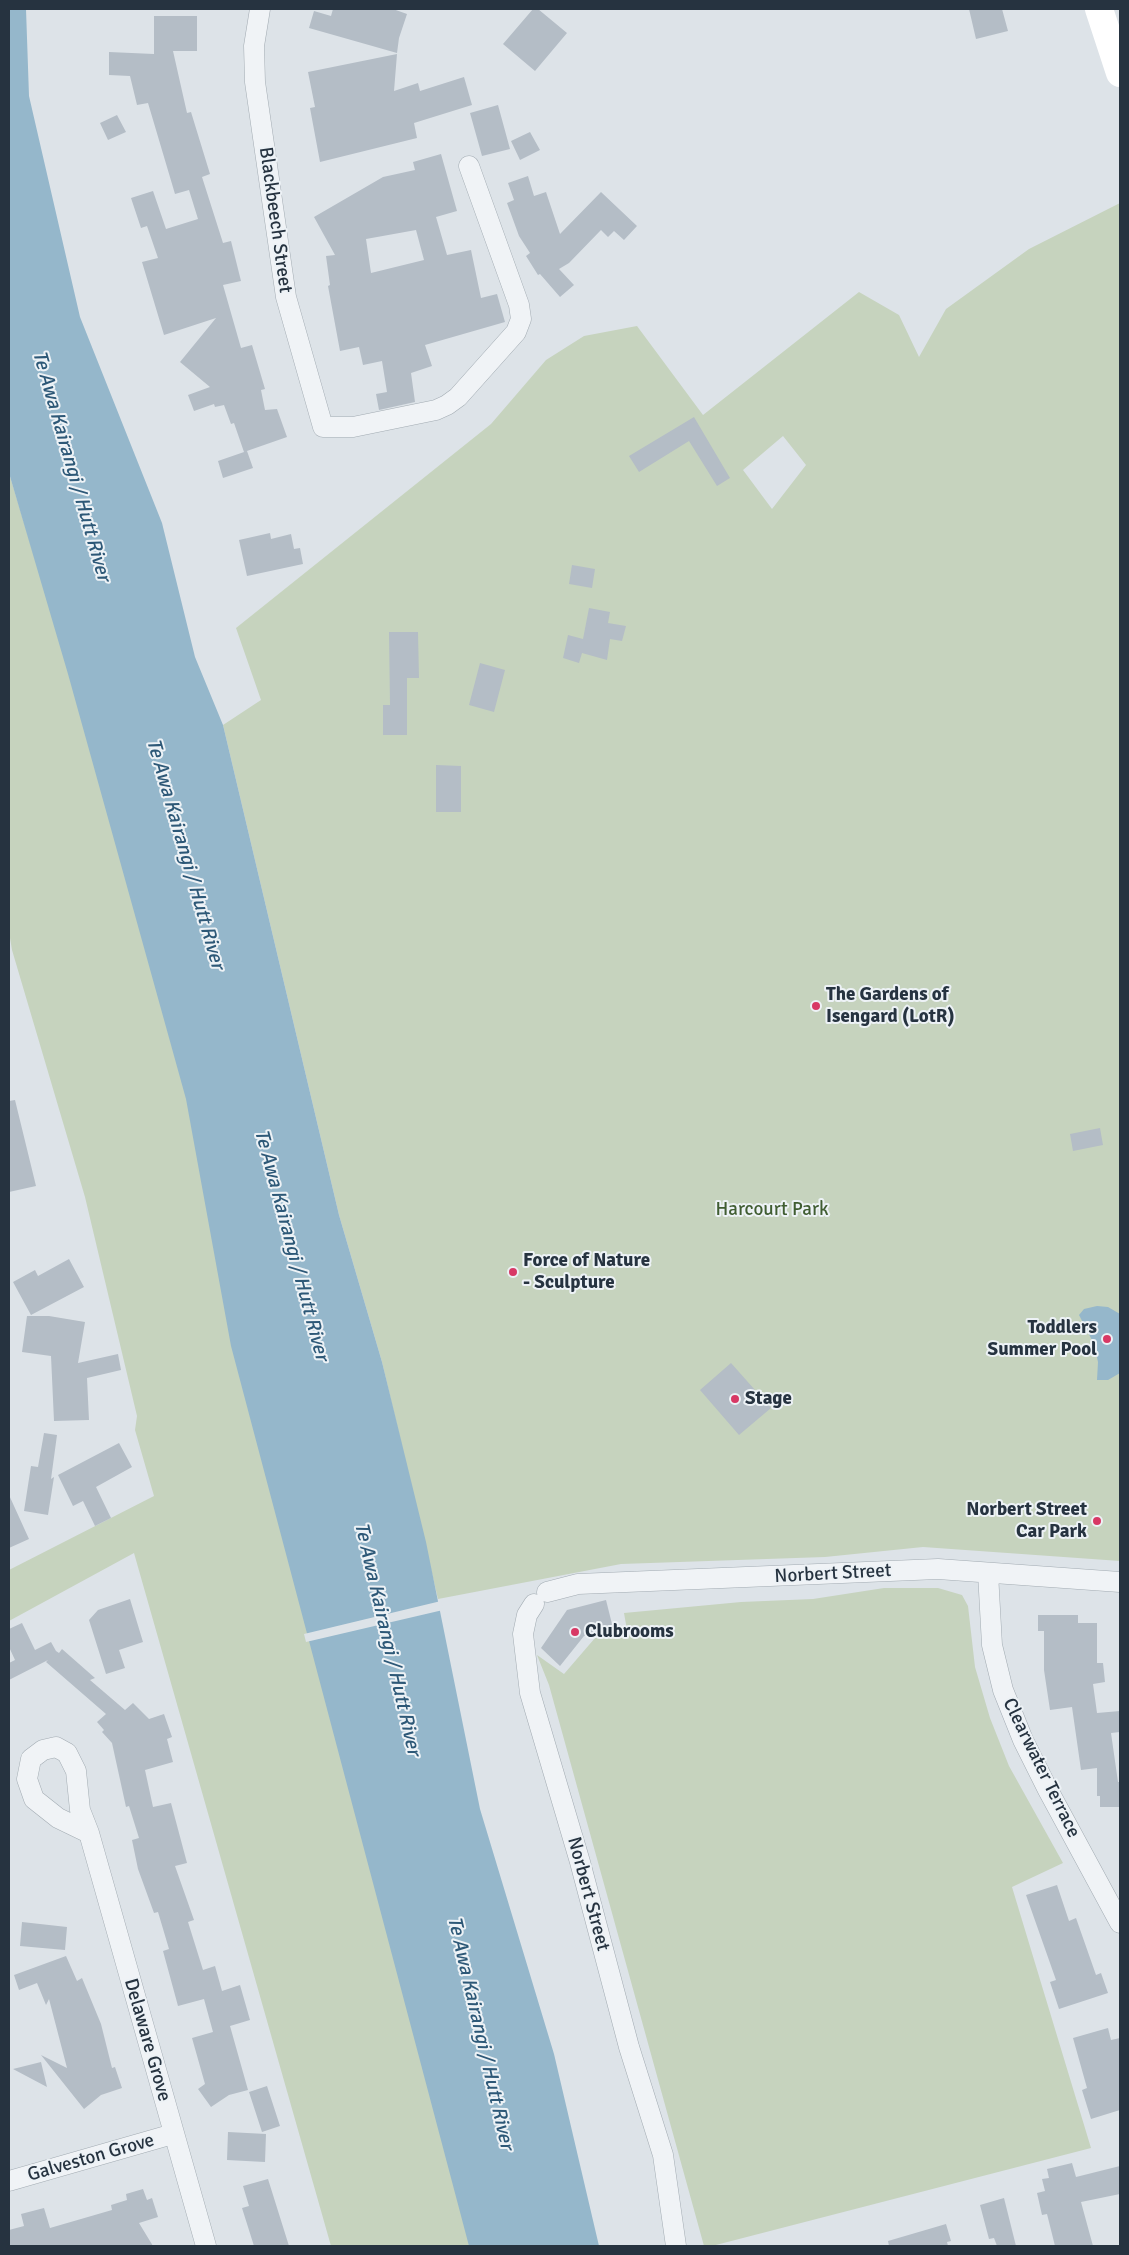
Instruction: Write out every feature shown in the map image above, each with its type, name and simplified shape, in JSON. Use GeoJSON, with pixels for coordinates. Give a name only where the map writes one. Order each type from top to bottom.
{"type":"FeatureCollection","features":[{"type":"Feature","properties":{"kind":"street","name":"Blackbeech Street"},"geometry":{"type":"LineString","coordinates":[[260,9],[254,46],[255,82],[284,288],[323,427],[353,428],[436,410],[447,405],[458,397],[516,332],[521,319],[519,305],[469,166]]}},
{"type":"Feature","properties":{"kind":"street"},"geometry":{"type":"LineString","coordinates":[[1099,9],[1120,73]]}},
{"type":"Feature","properties":{"kind":"street","name":"Norbert Street"},"geometry":{"type":"LineString","coordinates":[[676,2246],[664,2155],[629,2047],[580,1862],[530,1693],[523,1634],[527,1616],[541,1598],[578,1584],[938,1569],[1120,1582]]}},
{"type":"Feature","properties":{"kind":"street","name":"Clearwater Terrace"},"geometry":{"type":"LineString","coordinates":[[988,1573],[992,1645],[1003,1690],[1023,1740],[1048,1790],[1120,1923]]}},
{"type":"Feature","properties":{"kind":"street","name":"Delaware Grove"},"geometry":{"type":"LineString","coordinates":[[89,1833],[206,2246]]}},
{"type":"Feature","properties":{"kind":"street","name":"Galveston Grove"},"geometry":{"type":"LineString","coordinates":[[9,2181],[173,2134]]}},
{"type":"Feature","properties":{"kind":"green space","name":"Harcourt Park"},"geometry":{"type":"Polygon","coordinates":[[[1120,203],[1120,1561],[923,1547],[825,1557],[621,1564],[438,1599],[382,1362],[339,1215],[223,725],[261,700],[236,628],[491,424],[546,360],[584,336],[637,326],[703,415],[859,292],[899,315],[919,357],[946,309],[1029,249],[1120,203]],[[783,436],[743,470],[772,509],[806,465],[783,436]]]}},
{"type":"Feature","properties":{"kind":"green space"},"geometry":{"type":"Polygon","coordinates":[[[9,473],[148,932],[477,2246],[331,2246],[134,1553],[9,1621],[9,1570],[154,1496],[135,1430],[137,1416],[85,1197],[12,950],[9,932],[9,473]]]}},
{"type":"Feature","properties":{"kind":"green space"},"geometry":{"type":"Polygon","coordinates":[[[884,1588],[938,1588],[962,1595],[968,1606],[975,1667],[990,1718],[1009,1766],[1063,1863],[1012,1887],[1091,2148],[712,2246],[704,2246],[549,1685],[537,1655],[564,1674],[595,1638],[627,1630],[624,1613],[741,1602],[813,1599],[884,1588]]]}},
{"type":"Feature","properties":{"kind":"water","name":"Te Awa Kairangi / Hutt River"},"geometry":{"type":"Polygon","coordinates":[[[9,9],[26,9],[29,96],[80,317],[162,523],[195,657],[223,725],[339,1215],[382,1362],[426,1542],[480,1809],[554,2054],[599,2246],[469,2246],[231,1346],[186,1099],[68,674],[9,473],[9,9]]]}},
{"type":"Feature","properties":{"kind":"water","name":"Toddlers Summer Pool"},"geometry":{"type":"Polygon","coordinates":[[[1097,1306],[1108,1307],[1120,1314],[1120,1373],[1108,1380],[1097,1380],[1098,1362],[1094,1344],[1079,1315],[1084,1309],[1097,1306]]]}},
{"type":"Feature","properties":{"kind":"pier"},"geometry":{"type":"Polygon","coordinates":[[[441,1601],[443,1610],[306,1642],[304,1634],[441,1601]]]}},
{"type":"Feature","properties":{"kind":"building"},"geometry":{"type":"Polygon","coordinates":[[[333,9],[393,9],[407,14],[399,38],[397,53],[309,28],[314,11],[331,16],[333,9]]]}},
{"type":"Feature","properties":{"kind":"building"},"geometry":{"type":"Polygon","coordinates":[[[533,9],[538,9],[567,33],[535,71],[503,44],[533,9]]]}},
{"type":"Feature","properties":{"kind":"building"},"geometry":{"type":"Polygon","coordinates":[[[969,9],[1002,9],[1008,31],[976,39],[969,9]]]}},
{"type":"Feature","properties":{"kind":"building"},"geometry":{"type":"Polygon","coordinates":[[[154,16],[197,16],[197,51],[173,51],[187,113],[191,112],[210,174],[202,177],[223,243],[231,241],[241,281],[223,285],[241,348],[252,345],[265,389],[261,390],[265,410],[277,409],[287,437],[244,452],[234,423],[231,424],[224,405],[215,407],[214,404],[194,411],[188,395],[210,387],[180,362],[216,318],[164,335],[142,262],[158,258],[147,226],[141,228],[131,198],[153,191],[166,229],[198,219],[189,190],[175,194],[148,103],[137,105],[130,76],[109,75],[109,52],[154,54],[154,16]]]}},
{"type":"Feature","properties":{"kind":"building"},"geometry":{"type":"Polygon","coordinates":[[[397,54],[394,91],[418,83],[420,91],[464,77],[472,105],[414,123],[417,138],[320,162],[310,108],[315,107],[308,72],[397,54]]]}},
{"type":"Feature","properties":{"kind":"building"},"geometry":{"type":"Polygon","coordinates":[[[498,105],[510,149],[482,156],[470,113],[498,105]]]}},
{"type":"Feature","properties":{"kind":"building"},"geometry":{"type":"Polygon","coordinates":[[[117,115],[126,132],[108,140],[100,123],[117,115]]]}},
{"type":"Feature","properties":{"kind":"building"},"geometry":{"type":"Polygon","coordinates":[[[530,132],[540,150],[520,160],[511,141],[530,132]]]}},
{"type":"Feature","properties":{"kind":"building"},"geometry":{"type":"Polygon","coordinates":[[[441,154],[457,211],[436,217],[447,255],[471,250],[481,298],[497,294],[505,322],[425,345],[432,366],[411,373],[415,402],[379,410],[376,394],[387,392],[382,361],[363,365],[359,347],[340,351],[328,286],[330,285],[326,256],[335,255],[314,217],[383,177],[415,170],[413,162],[441,154]],[[416,230],[366,239],[371,273],[424,260],[416,230]]]}},
{"type":"Feature","properties":{"kind":"building"},"geometry":{"type":"Polygon","coordinates":[[[528,176],[534,196],[546,192],[560,234],[601,192],[637,226],[624,240],[614,231],[608,237],[601,230],[569,263],[559,269],[574,285],[560,297],[540,274],[538,275],[526,256],[530,253],[519,236],[507,203],[514,200],[508,183],[528,176]]]}},
{"type":"Feature","properties":{"kind":"building"},"geometry":{"type":"Polygon","coordinates":[[[694,417],[730,478],[717,486],[689,441],[639,472],[629,456],[694,417]]]}},
{"type":"Feature","properties":{"kind":"building"},"geometry":{"type":"Polygon","coordinates":[[[247,451],[253,468],[223,478],[218,461],[247,451]]]}},
{"type":"Feature","properties":{"kind":"building"},"geometry":{"type":"Polygon","coordinates":[[[270,533],[271,539],[291,534],[294,549],[300,548],[303,564],[247,576],[239,540],[270,533]]]}},
{"type":"Feature","properties":{"kind":"building"},"geometry":{"type":"Polygon","coordinates":[[[572,565],[595,569],[592,588],[569,584],[572,565]]]}},
{"type":"Feature","properties":{"kind":"building"},"geometry":{"type":"Polygon","coordinates":[[[589,608],[610,612],[608,623],[626,626],[622,641],[610,639],[607,660],[582,653],[579,663],[563,658],[568,635],[583,639],[589,608]]]}},
{"type":"Feature","properties":{"kind":"building"},"geometry":{"type":"Polygon","coordinates":[[[389,632],[418,632],[419,678],[407,678],[407,735],[383,735],[383,705],[390,705],[389,632]]]}},
{"type":"Feature","properties":{"kind":"building"},"geometry":{"type":"Polygon","coordinates":[[[480,663],[505,670],[494,712],[469,705],[480,663]]]}},
{"type":"Feature","properties":{"kind":"building"},"geometry":{"type":"Polygon","coordinates":[[[436,765],[461,766],[461,812],[436,812],[436,765]]]}},
{"type":"Feature","properties":{"kind":"building"},"geometry":{"type":"Polygon","coordinates":[[[15,1100],[36,1186],[9,1192],[9,1101],[15,1100]]]}},
{"type":"Feature","properties":{"kind":"building"},"geometry":{"type":"Polygon","coordinates":[[[1100,1128],[1103,1145],[1073,1151],[1070,1134],[1100,1128]]]}},
{"type":"Feature","properties":{"kind":"building"},"geometry":{"type":"Polygon","coordinates":[[[69,1259],[84,1287],[31,1315],[13,1282],[35,1270],[38,1276],[69,1259]]]}},
{"type":"Feature","properties":{"kind":"building"},"geometry":{"type":"Polygon","coordinates":[[[27,1316],[49,1316],[85,1322],[78,1363],[118,1354],[121,1370],[87,1378],[89,1420],[54,1421],[51,1356],[22,1352],[27,1316]]]}},
{"type":"Feature","properties":{"kind":"building","name":"Stage"},"geometry":{"type":"Polygon","coordinates":[[[731,1363],[771,1408],[739,1435],[700,1390],[731,1363]]]}},
{"type":"Feature","properties":{"kind":"building"},"geometry":{"type":"Polygon","coordinates":[[[44,1433],[57,1435],[51,1479],[54,1477],[48,1515],[24,1511],[31,1466],[38,1467],[44,1433]]]}},
{"type":"Feature","properties":{"kind":"building"},"geometry":{"type":"Polygon","coordinates":[[[119,1443],[132,1467],[96,1487],[111,1518],[95,1526],[83,1501],[73,1506],[58,1475],[119,1443]]]}},
{"type":"Feature","properties":{"kind":"building"},"geometry":{"type":"Polygon","coordinates":[[[9,1495],[29,1539],[9,1548],[9,1495]]]}},
{"type":"Feature","properties":{"kind":"building"},"geometry":{"type":"Polygon","coordinates":[[[130,1599],[143,1642],[119,1650],[125,1668],[106,1674],[89,1620],[98,1610],[130,1599]]]}},
{"type":"Feature","properties":{"kind":"building","name":"Clubrooms"},"geometry":{"type":"Polygon","coordinates":[[[606,1600],[613,1628],[584,1636],[560,1666],[541,1648],[567,1610],[606,1600]]]}},
{"type":"Feature","properties":{"kind":"building"},"geometry":{"type":"Polygon","coordinates":[[[1038,1615],[1078,1615],[1078,1623],[1097,1623],[1097,1663],[1103,1663],[1105,1682],[1093,1684],[1097,1713],[1120,1711],[1120,1732],[1111,1733],[1118,1782],[1120,1782],[1120,1807],[1100,1807],[1100,1796],[1097,1796],[1097,1768],[1081,1770],[1072,1707],[1050,1710],[1044,1670],[1044,1631],[1038,1631],[1038,1615]]]}},
{"type":"Feature","properties":{"kind":"building"},"geometry":{"type":"Polygon","coordinates":[[[22,1623],[35,1650],[51,1642],[59,1653],[62,1649],[95,1678],[90,1680],[125,1710],[133,1703],[149,1719],[164,1714],[172,1737],[167,1739],[173,1762],[145,1770],[153,1807],[171,1803],[187,1863],[175,1866],[194,1920],[188,1922],[203,1970],[215,1966],[222,1991],[240,1985],[250,2020],[230,2026],[248,2090],[229,2095],[211,2107],[198,2089],[205,2084],[192,2038],[213,2032],[204,1999],[178,2006],[163,1951],[169,1949],[158,1912],[154,1913],[138,1869],[132,1840],[139,1838],[129,1806],[126,1807],[112,1743],[102,1732],[104,1730],[97,1722],[106,1714],[46,1662],[48,1660],[9,1680],[9,1663],[15,1660],[9,1647],[9,1629],[22,1623]]]}},
{"type":"Feature","properties":{"kind":"building"},"geometry":{"type":"Polygon","coordinates":[[[1057,1885],[1069,1921],[1076,1918],[1096,1975],[1101,1973],[1108,1993],[1059,2009],[1050,1982],[1056,1980],[1026,1895],[1057,1885]]]}},
{"type":"Feature","properties":{"kind":"building"},"geometry":{"type":"Polygon","coordinates":[[[22,1922],[67,1927],[65,1950],[20,1946],[22,1922]]]}},
{"type":"Feature","properties":{"kind":"building"},"geometry":{"type":"Polygon","coordinates":[[[66,1956],[77,1981],[82,1978],[101,2024],[112,2068],[115,2067],[122,2088],[101,2095],[84,2109],[41,2055],[67,2068],[49,1999],[46,2005],[37,1983],[19,1990],[14,1975],[66,1956]]]}},
{"type":"Feature","properties":{"kind":"building"},"geometry":{"type":"Polygon","coordinates":[[[1108,2028],[1111,2040],[1120,2038],[1120,2110],[1091,2119],[1082,2090],[1087,2088],[1073,2038],[1108,2028]]]}},
{"type":"Feature","properties":{"kind":"building"},"geometry":{"type":"Polygon","coordinates":[[[41,2062],[47,2087],[13,2069],[41,2062]]]}},
{"type":"Feature","properties":{"kind":"building"},"geometry":{"type":"Polygon","coordinates":[[[267,2086],[280,2126],[262,2132],[249,2092],[267,2086]]]}},
{"type":"Feature","properties":{"kind":"building"},"geometry":{"type":"Polygon","coordinates":[[[228,2132],[266,2134],[265,2162],[227,2160],[228,2132]]]}},
{"type":"Feature","properties":{"kind":"building"},"geometry":{"type":"Polygon","coordinates":[[[1072,2163],[1076,2177],[1120,2166],[1120,2194],[1081,2202],[1093,2246],[1055,2246],[1047,2214],[1042,2215],[1037,2193],[1045,2191],[1042,2179],[1049,2178],[1047,2169],[1072,2163]]]}},
{"type":"Feature","properties":{"kind":"building"},"geometry":{"type":"Polygon","coordinates":[[[268,2179],[289,2246],[254,2246],[242,2208],[249,2206],[243,2186],[268,2179]]]}},
{"type":"Feature","properties":{"kind":"building"},"geometry":{"type":"Polygon","coordinates":[[[143,2189],[147,2200],[152,2198],[158,2217],[139,2223],[153,2246],[9,2246],[9,2230],[24,2226],[21,2214],[44,2208],[50,2228],[112,2210],[111,2205],[127,2200],[126,2194],[143,2189]]]}},
{"type":"Feature","properties":{"kind":"building"},"geometry":{"type":"Polygon","coordinates":[[[1004,2198],[1016,2246],[997,2246],[994,2238],[989,2239],[980,2205],[1004,2198]]]}},
{"type":"Feature","properties":{"kind":"building"},"geometry":{"type":"Polygon","coordinates":[[[946,2224],[951,2241],[947,2242],[948,2246],[889,2246],[888,2241],[946,2224]]]}},
{"type":"Feature","properties":{"kind":"place","name":"The Gardens of Isengard (LotR)"},"geometry":{"type":"Point","coordinates":[816,1006]}},
{"type":"Feature","properties":{"kind":"place","name":"Force of Nature - Sculpture"},"geometry":{"type":"Point","coordinates":[513,1272]}},
{"type":"Feature","properties":{"kind":"place","name":"Toddlers Summer Pool"},"geometry":{"type":"Point","coordinates":[1107,1339]}},
{"type":"Feature","properties":{"kind":"place","name":"Stage"},"geometry":{"type":"Point","coordinates":[735,1399]}},
{"type":"Feature","properties":{"kind":"place","name":"Norbert Street Car Park"},"geometry":{"type":"Point","coordinates":[1097,1521]}},
{"type":"Feature","properties":{"kind":"place","name":"Clubrooms"},"geometry":{"type":"Point","coordinates":[575,1632]}}]}
